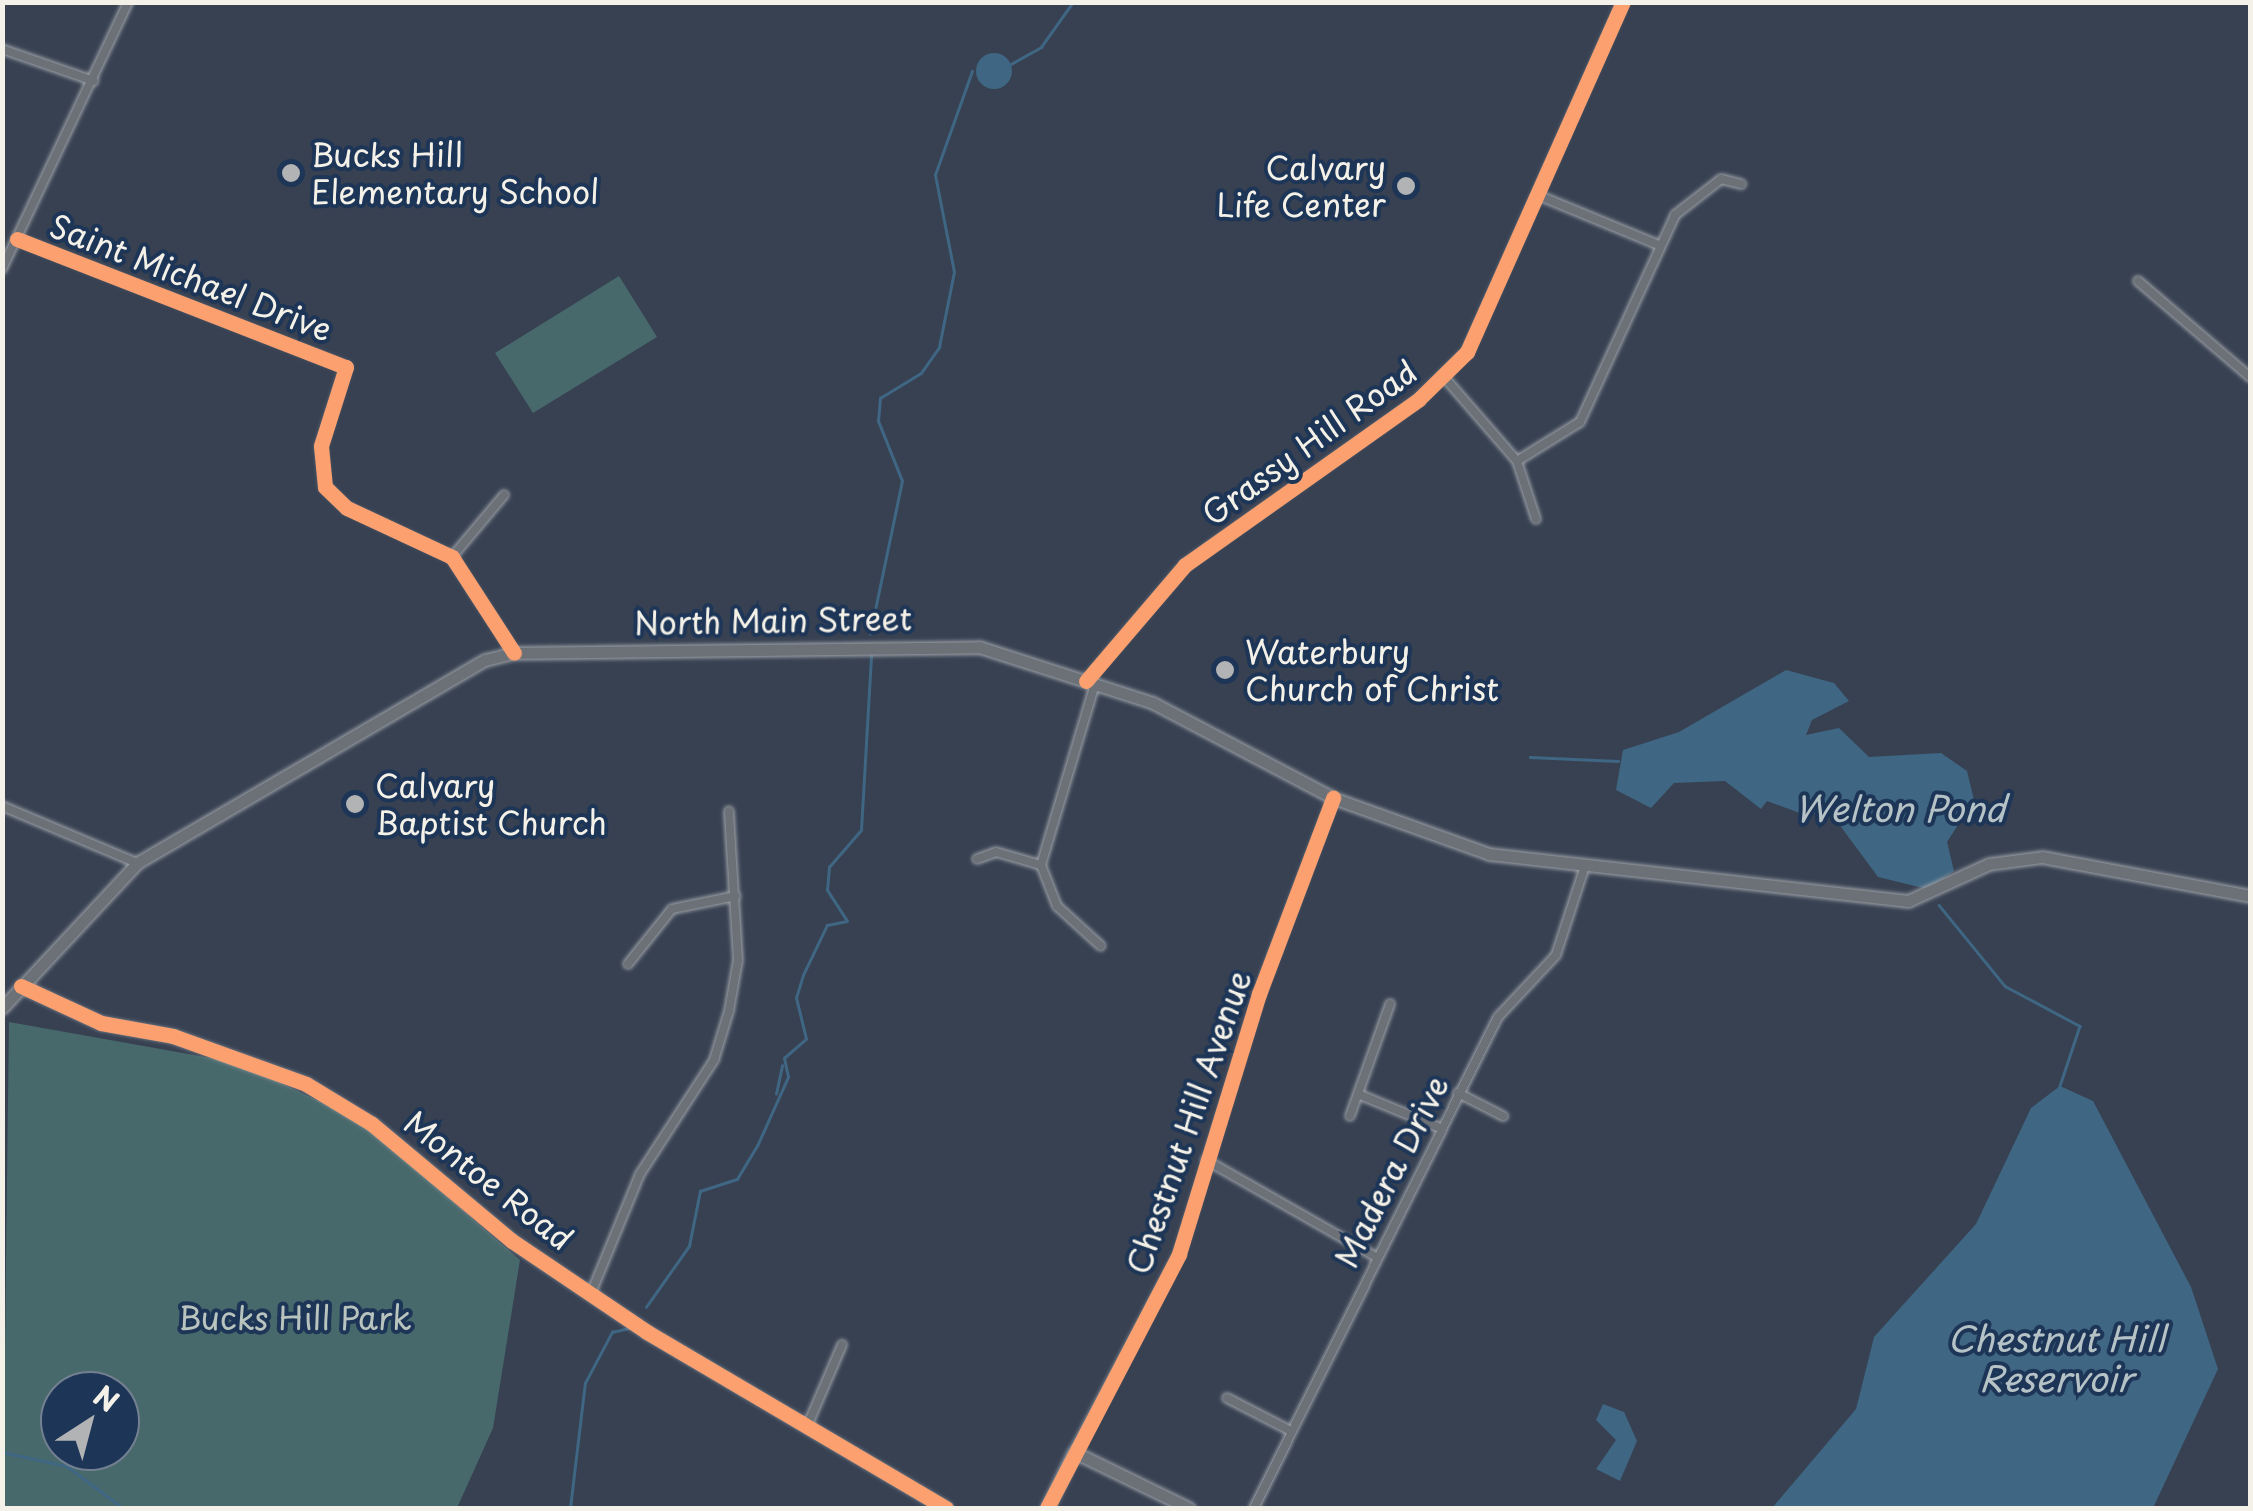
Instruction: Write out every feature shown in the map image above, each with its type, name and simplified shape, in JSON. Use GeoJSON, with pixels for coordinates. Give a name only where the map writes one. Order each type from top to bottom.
{"type":"FeatureCollection","features":[{"type":"Feature","properties":{"kind":"main road","name":"North Main Street"},"geometry":{"type":"LineString","coordinates":[[2,1008],[137,863],[485,660],[514,653],[919,644],[979,647],[1090,682],[1201,724],[1333,798],[1438,842],[1584,869],[1619,869],[1908,901],[1989,864],[2042,857],[2250,896]]}},
{"type":"Feature","properties":{"kind":"main road","name":"Montoe Road"},"geometry":{"type":"LineString","coordinates":[[21,986],[102,1023],[173,1036],[306,1084],[646,1332],[809,1422],[946,1508]]}},
{"type":"Feature","properties":{"kind":"main road","name":"Chestnut Hill Avenue"},"geometry":{"type":"LineString","coordinates":[[1047,1508],[1074,1452]]}},
{"type":"Feature","properties":{"kind":"main road"},"geometry":{"type":"LineString","coordinates":[[1074,1452],[1189,1508]]}},
{"type":"Feature","properties":{"kind":"street"},"geometry":{"type":"LineString","coordinates":[[2,269],[128,2]]}},
{"type":"Feature","properties":{"kind":"street","name":"Grassy Hill Road"},"geometry":{"type":"LineString","coordinates":[[1090,682],[1185,565],[1445,378],[1480,330],[1622,2]]}},
{"type":"Feature","properties":{"kind":"street"},"geometry":{"type":"LineString","coordinates":[[2,49],[94,81]]}},
{"type":"Feature","properties":{"kind":"street"},"geometry":{"type":"LineString","coordinates":[[1517,461],[1580,422],[1659,245],[1702,189],[1721,179],[1740,184]]}},
{"type":"Feature","properties":{"kind":"street"},"geometry":{"type":"LineString","coordinates":[[1540,196],[1659,245]]}},
{"type":"Feature","properties":{"kind":"street","name":"Saint Michael Drive"},"geometry":{"type":"LineString","coordinates":[[17,238],[346,367],[321,446],[326,487],[347,508],[452,558]]}},
{"type":"Feature","properties":{"kind":"street"},"geometry":{"type":"LineString","coordinates":[[2138,282],[2250,377]]}},
{"type":"Feature","properties":{"kind":"street"},"geometry":{"type":"LineString","coordinates":[[1445,378],[1517,461],[1536,519]]}},
{"type":"Feature","properties":{"kind":"street"},"geometry":{"type":"LineString","coordinates":[[504,495],[452,558],[514,653]]}},
{"type":"Feature","properties":{"kind":"street"},"geometry":{"type":"LineString","coordinates":[[1090,682],[1042,865],[1057,906],[1101,946]]}},
{"type":"Feature","properties":{"kind":"street","name":"Chestnut Hill Avenue"},"geometry":{"type":"LineString","coordinates":[[1074,1452],[1179,1254],[1206,1160],[1333,798]]}},
{"type":"Feature","properties":{"kind":"street"},"geometry":{"type":"LineString","coordinates":[[2,806],[137,863]]}},
{"type":"Feature","properties":{"kind":"street"},"geometry":{"type":"LineString","coordinates":[[592,1291],[640,1174],[714,1060],[738,960],[729,810]]}},
{"type":"Feature","properties":{"kind":"street"},"geometry":{"type":"LineString","coordinates":[[977,859],[996,852],[1042,865]]}},
{"type":"Feature","properties":{"kind":"street","name":"Madera Drive"},"geometry":{"type":"LineString","coordinates":[[1254,1508],[1374,1256],[1498,1017],[1556,954],[1584,869]]}},
{"type":"Feature","properties":{"kind":"street"},"geometry":{"type":"LineString","coordinates":[[628,964],[672,910],[736,896]]}},
{"type":"Feature","properties":{"kind":"street"},"geometry":{"type":"LineString","coordinates":[[1350,1116],[1390,1004]]}},
{"type":"Feature","properties":{"kind":"street"},"geometry":{"type":"LineString","coordinates":[[1458,1093],[1504,1116]]}},
{"type":"Feature","properties":{"kind":"street"},"geometry":{"type":"LineString","coordinates":[[1358,1094],[1440,1128]]}},
{"type":"Feature","properties":{"kind":"street"},"geometry":{"type":"LineString","coordinates":[[1206,1160],[1374,1256]]}},
{"type":"Feature","properties":{"kind":"street"},"geometry":{"type":"LineString","coordinates":[[809,1422],[842,1345]]}},
{"type":"Feature","properties":{"kind":"street"},"geometry":{"type":"LineString","coordinates":[[1228,1398],[1291,1431]]}},
{"type":"Feature","properties":{"kind":"green space"},"geometry":{"type":"Polygon","coordinates":[[[619,276],[657,337],[533,413],[495,353],[619,276]]]}},
{"type":"Feature","properties":{"kind":"green space","name":"Bucks Hill Park"},"geometry":{"type":"Polygon","coordinates":[[[9,1022],[239,1063],[359,1120],[520,1260],[493,1428],[457,1508],[3,1508],[9,1022]]]}},
{"type":"Feature","properties":{"kind":"water"},"geometry":{"type":"Polygon","coordinates":[[[994,53],[1007,58],[1012,71],[1007,84],[994,89],[981,84],[976,71],[981,58],[994,53]]]}},
{"type":"Feature","properties":{"kind":"water","name":"Welton Pond"},"geometry":{"type":"Polygon","coordinates":[[[1786,670],[1834,683],[1849,701],[1812,720],[1806,735],[1839,728],[1869,757],[1941,753],[1967,771],[1974,800],[1947,842],[1954,871],[1927,889],[1878,877],[1830,812],[1805,815],[1767,801],[1761,809],[1725,781],[1674,783],[1651,808],[1616,790],[1623,750],[1679,732],[1786,670]]]}},
{"type":"Feature","properties":{"kind":"water","name":"Chestnut Hill Reservoir"},"geometry":{"type":"Polygon","coordinates":[[[2060,1086],[2093,1101],[2191,1287],[2218,1369],[2153,1508],[1772,1508],[1856,1409],[1874,1337],[1976,1224],[2031,1108],[2060,1086]]]}},
{"type":"Feature","properties":{"kind":"water"},"geometry":{"type":"Polygon","coordinates":[[[1603,1404],[1624,1412],[1637,1441],[1620,1481],[1596,1469],[1616,1440],[1596,1420],[1603,1404]]]}},
{"type":"Feature","properties":{"kind":"waterway"},"geometry":{"type":"LineString","coordinates":[[1009,65],[1041,47],[1073,2]]}},
{"type":"Feature","properties":{"kind":"waterway"},"geometry":{"type":"LineString","coordinates":[[870,634],[902,481],[878,421],[880,398],[921,373],[939,347],[954,272],[935,175],[972,71]]}},
{"type":"Feature","properties":{"kind":"waterway"},"geometry":{"type":"LineString","coordinates":[[646,1307],[689,1246],[700,1191],[737,1179],[757,1146],[788,1077],[784,1058],[806,1039],[796,998],[803,975],[827,925],[847,921],[827,890],[829,867],[861,830],[871,655]]}},
{"type":"Feature","properties":{"kind":"waterway"},"geometry":{"type":"LineString","coordinates":[[1530,757],[1618,761]]}},
{"type":"Feature","properties":{"kind":"waterway"},"geometry":{"type":"LineString","coordinates":[[1939,905],[2005,986],[2080,1026],[2059,1089]]}},
{"type":"Feature","properties":{"kind":"waterway"},"geometry":{"type":"LineString","coordinates":[[776,1094],[782,1066]]}},
{"type":"Feature","properties":{"kind":"waterway"},"geometry":{"type":"LineString","coordinates":[[570,1508],[585,1383],[612,1332],[630,1328]]}},
{"type":"Feature","properties":{"kind":"waterway"},"geometry":{"type":"LineString","coordinates":[[2,1452],[67,1466],[123,1508]]}},
{"type":"Feature","properties":{"kind":"cycle path"},"geometry":{"type":"LineString","coordinates":[[1086,681],[1185,565],[1418,400],[1467,352],[1623,2]]}},
{"type":"Feature","properties":{"kind":"cycle path"},"geometry":{"type":"LineString","coordinates":[[17,239],[346,367],[321,446],[325,487],[347,508],[452,557],[514,653]]}},
{"type":"Feature","properties":{"kind":"cycle path"},"geometry":{"type":"LineString","coordinates":[[1047,1508],[1179,1254],[1259,994],[1333,798]]}},
{"type":"Feature","properties":{"kind":"cycle path"},"geometry":{"type":"LineString","coordinates":[[21,986],[101,1023],[173,1036],[306,1084],[372,1124],[512,1241],[647,1332],[946,1508]]}},
{"type":"Feature","properties":{"kind":"place","name":"Bucks Hill Elementary School"},"geometry":{"type":"Point","coordinates":[291,173]}},
{"type":"Feature","properties":{"kind":"place","name":"Calvary Life Center"},"geometry":{"type":"Point","coordinates":[1406,186]}},
{"type":"Feature","properties":{"kind":"place","name":"Waterbury Church of Christ"},"geometry":{"type":"Point","coordinates":[1225,670]}},
{"type":"Feature","properties":{"kind":"place","name":"Calvary Baptist Church"},"geometry":{"type":"Point","coordinates":[355,804]}}]}
